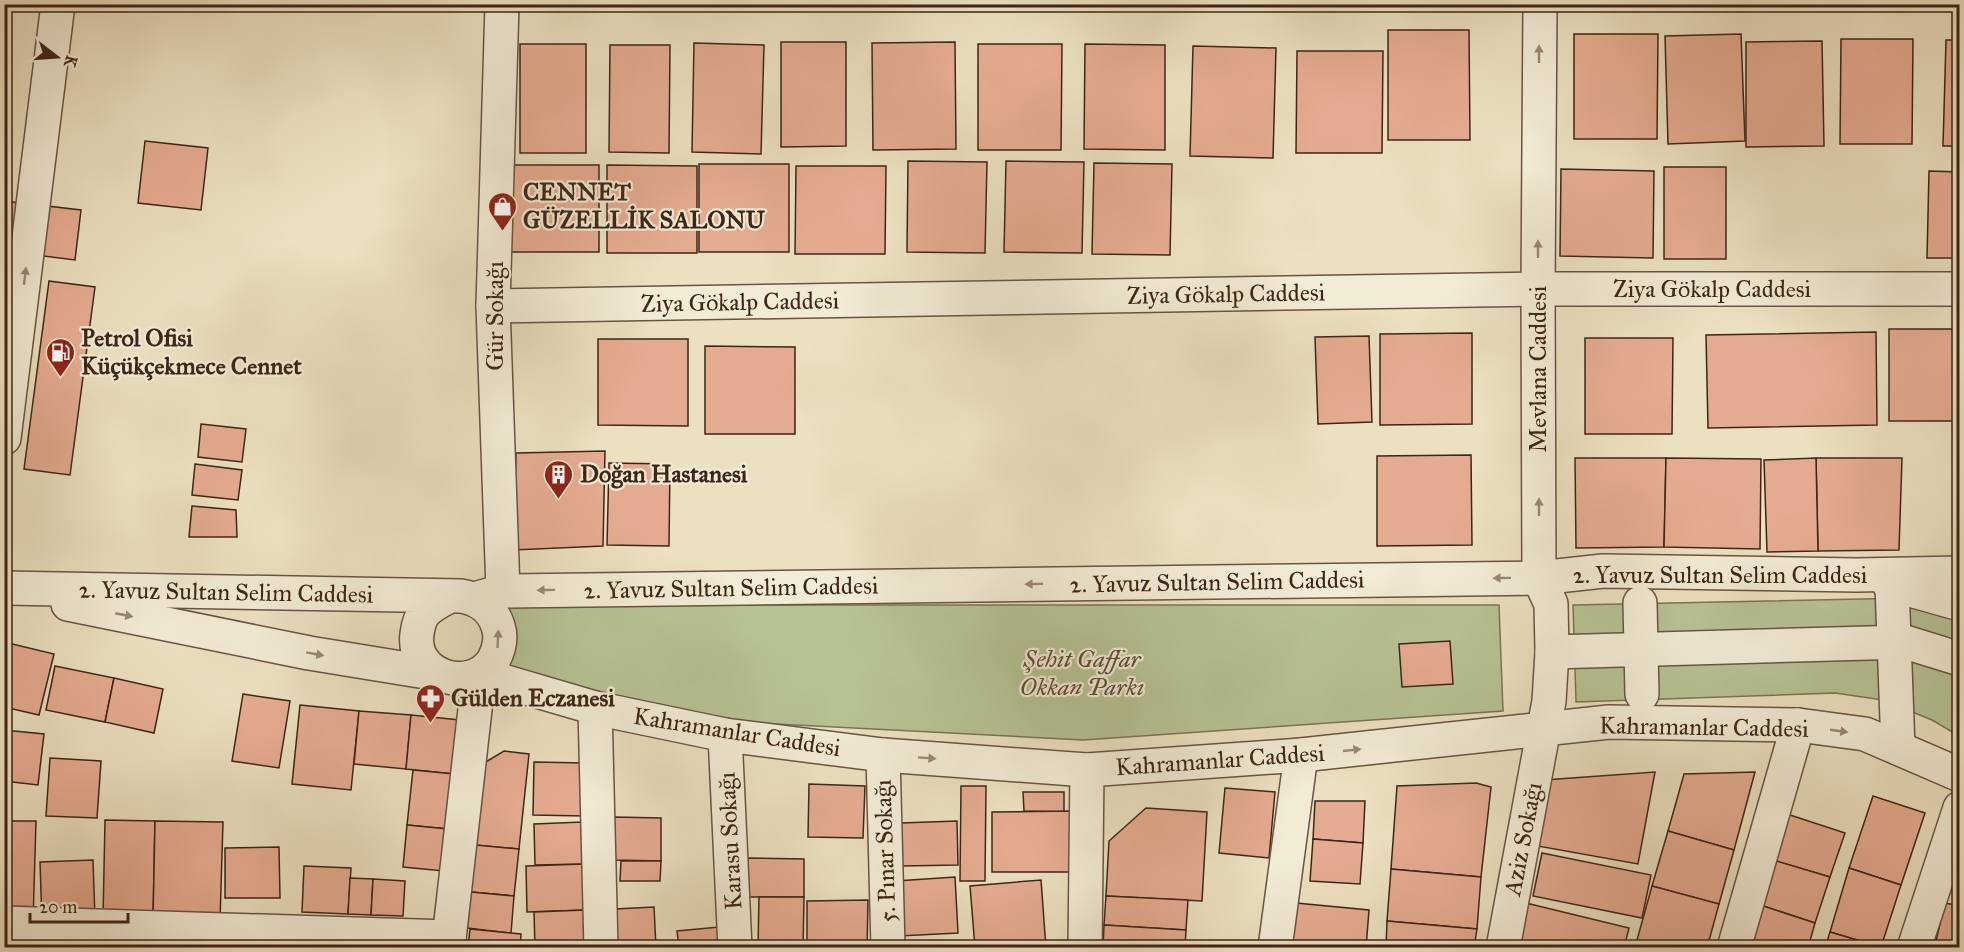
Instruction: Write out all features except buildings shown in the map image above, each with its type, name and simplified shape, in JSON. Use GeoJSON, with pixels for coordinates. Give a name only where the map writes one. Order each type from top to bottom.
{"type":"FeatureCollection","features":[{"type":"Feature","properties":{"kind":"street"},"geometry":{"type":"LineString","coordinates":[[4,438],[58,4]]}},
{"type":"Feature","properties":{"kind":"street","name":"Gür Sokağı"},"geometry":{"type":"LineString","coordinates":[[475,595],[493,306],[502,4]]}},
{"type":"Feature","properties":{"kind":"street","name":"Mevlana Caddesi"},"geometry":{"type":"LineString","coordinates":[[1540,4],[1539,578],[1551,604],[1552,652],[1549,701],[1544,730]]}},
{"type":"Feature","properties":{"kind":"street","name":"Ziya Gökalp Caddesi"},"geometry":{"type":"LineString","coordinates":[[493,306],[1538,289],[1959,289]]}},
{"type":"Feature","properties":{"kind":"street","name":"2. Yavuz Sultan Selim Caddesi"},"geometry":{"type":"LineString","coordinates":[[4,590],[475,595],[1539,578],[1603,571],[1857,575],[1959,573]]}},
{"type":"Feature","properties":{"kind":"street"},"geometry":{"type":"LineString","coordinates":[[1857,575],[1959,604]]}},
{"type":"Feature","properties":{"kind":"street"},"geometry":{"type":"LineString","coordinates":[[1892,585],[1898,748]]}},
{"type":"Feature","properties":{"kind":"street"},"geometry":{"type":"LineString","coordinates":[[4,590],[309,653],[438,674],[451,679],[465,679],[479,674],[489,666],[497,654],[500,642],[499,628],[494,616],[475,595],[424,613],[418,625],[416,639],[419,653],[427,666],[438,674]]}},
{"type":"Feature","properties":{"kind":"street"},"geometry":{"type":"LineString","coordinates":[[1640,603],[1642,694]]}},
{"type":"Feature","properties":{"kind":"street"},"geometry":{"type":"LineString","coordinates":[[1552,652],[1905,642],[1959,659]]}},
{"type":"Feature","properties":{"kind":"street"},"geometry":{"type":"LineString","coordinates":[[4,923],[449,942],[479,674]]}},
{"type":"Feature","properties":{"kind":"street","name":"Kahramanlar Caddesi"},"geometry":{"type":"LineString","coordinates":[[479,674],[595,708],[725,735],[883,755],[1087,771],[1301,755],[1609,722],[1798,725],[1865,734],[1959,775]]}},
{"type":"Feature","properties":{"kind":"street"},"geometry":{"type":"LineString","coordinates":[[595,708],[601,948]]}},
{"type":"Feature","properties":{"kind":"street"},"geometry":{"type":"LineString","coordinates":[[1734,948],[1798,725]]}},
{"type":"Feature","properties":{"kind":"street","name":"Aziz Sokağı"},"geometry":{"type":"LineString","coordinates":[[1503,948],[1544,730]]}},
{"type":"Feature","properties":{"kind":"street","name":"Karasu Sokağı"},"geometry":{"type":"LineString","coordinates":[[725,735],[735,948]]}},
{"type":"Feature","properties":{"kind":"street","name":"5. Pınar Sokağı"},"geometry":{"type":"LineString","coordinates":[[883,755],[888,948]]}},
{"type":"Feature","properties":{"kind":"street"},"geometry":{"type":"LineString","coordinates":[[1275,948],[1301,755]]}},
{"type":"Feature","properties":{"kind":"street"},"geometry":{"type":"LineString","coordinates":[[1085,948],[1087,771]]}},
{"type":"Feature","properties":{"kind":"street"},"geometry":{"type":"LineString","coordinates":[[1914,948],[1959,808]]}},
{"type":"Feature","properties":{"kind":"green space"},"geometry":{"type":"Polygon","coordinates":[[[1959,597],[1959,736],[1932,720],[1883,700],[1835,693],[1576,702],[1573,605],[1959,597]]]}},
{"type":"Feature","properties":{"kind":"green space","name":"Şehit Gaffar Okkan Parkı"},"geometry":{"type":"Polygon","coordinates":[[[507,605],[1499,605],[1503,711],[1083,740],[643,717],[501,681],[507,605]]]}},
{"type":"Feature","properties":{"kind":"place","name":"CENNET GÜZELLİK SALONU"},"geometry":{"type":"Point","coordinates":[502,232]}},
{"type":"Feature","properties":{"kind":"place","name":"Petrol Ofisi Küçükçekmece Cennet"},"geometry":{"type":"Point","coordinates":[60,378]}},
{"type":"Feature","properties":{"kind":"place","name":"Doğan Hastanesi"},"geometry":{"type":"Point","coordinates":[559,500]}},
{"type":"Feature","properties":{"kind":"place","name":"Gülden Eczanesi"},"geometry":{"type":"Point","coordinates":[430,724]}}]}
